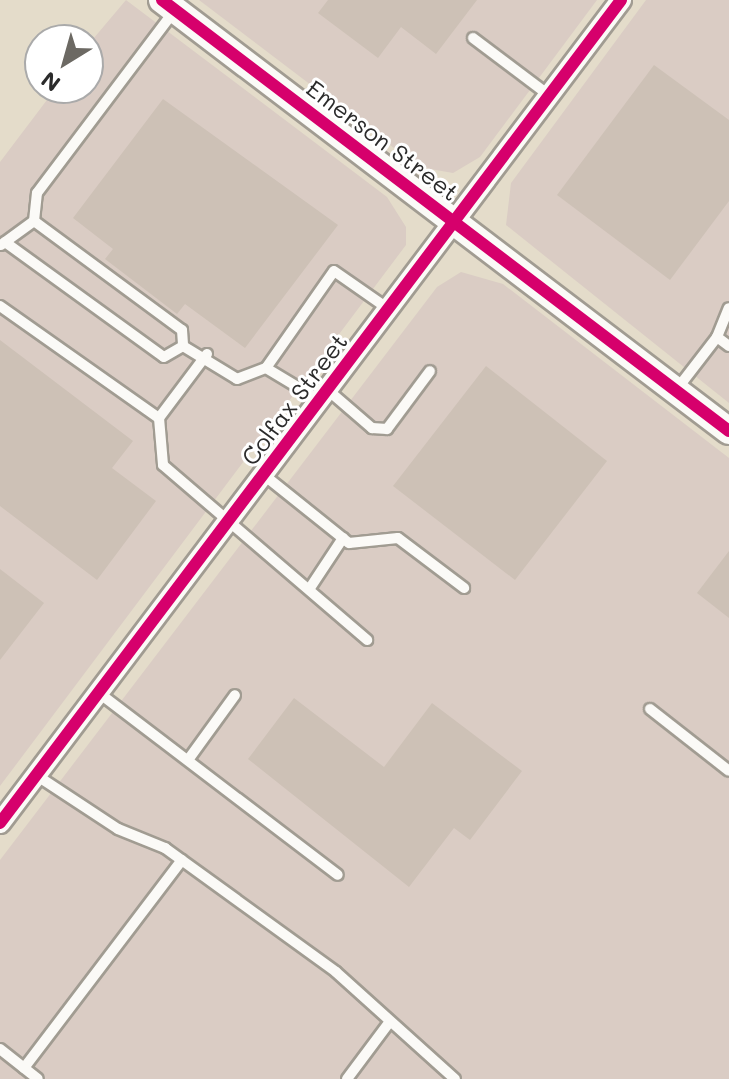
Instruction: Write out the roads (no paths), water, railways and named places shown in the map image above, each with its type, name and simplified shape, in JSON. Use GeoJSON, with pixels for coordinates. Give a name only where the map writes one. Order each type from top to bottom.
{"type":"FeatureCollection","features":[{"type":"Feature","properties":{"kind":"street","name":"Colfax Street"},"geometry":{"type":"LineString","coordinates":[[3,815],[325,396],[621,0]]}},
{"type":"Feature","properties":{"kind":"street","name":"Emerson Street"},"geometry":{"type":"LineString","coordinates":[[168,5],[729,431]]}},
{"type":"Feature","properties":{"kind":"lane"},"geometry":{"type":"LineString","coordinates":[[168,5],[37,193],[34,221],[2,244],[164,357],[183,346],[207,354],[237,379],[266,368],[334,271],[390,310]]}},
{"type":"Feature","properties":{"kind":"lane"},"geometry":{"type":"LineString","coordinates":[[473,38],[550,96]]}},
{"type":"Feature","properties":{"kind":"lane"},"geometry":{"type":"LineString","coordinates":[[34,221],[182,330],[183,346]]}},
{"type":"Feature","properties":{"kind":"lane"},"geometry":{"type":"LineString","coordinates":[[0,306],[159,418]]}},
{"type":"Feature","properties":{"kind":"lane"},"geometry":{"type":"LineString","coordinates":[[676,391],[717,337],[729,308]]}},
{"type":"Feature","properties":{"kind":"lane"},"geometry":{"type":"LineString","coordinates":[[717,337],[729,346]]}},
{"type":"Feature","properties":{"kind":"lane"},"geometry":{"type":"LineString","coordinates":[[207,354],[159,418],[163,465],[232,517],[367,640]]}},
{"type":"Feature","properties":{"kind":"lane"},"geometry":{"type":"LineString","coordinates":[[266,368],[325,396],[372,428],[387,429],[430,371]]}},
{"type":"Feature","properties":{"kind":"lane"},"geometry":{"type":"LineString","coordinates":[[264,475],[343,538],[376,545],[398,538],[464,588]]}},
{"type":"Feature","properties":{"kind":"lane"},"geometry":{"type":"LineString","coordinates":[[310,588],[343,538]]}},
{"type":"Feature","properties":{"kind":"lane"},"geometry":{"type":"LineString","coordinates":[[99,693],[338,875]]}},
{"type":"Feature","properties":{"kind":"lane"},"geometry":{"type":"LineString","coordinates":[[188,760],[235,695]]}},
{"type":"Feature","properties":{"kind":"lane"},"geometry":{"type":"LineString","coordinates":[[650,709],[729,771]]}},
{"type":"Feature","properties":{"kind":"lane"},"geometry":{"type":"LineString","coordinates":[[36,775],[182,860],[336,972],[388,1024],[455,1079]]}},
{"type":"Feature","properties":{"kind":"lane"},"geometry":{"type":"LineString","coordinates":[[24,1068],[182,860]]}},
{"type":"Feature","properties":{"kind":"lane"},"geometry":{"type":"LineString","coordinates":[[347,1079],[388,1024]]}},
{"type":"Feature","properties":{"kind":"lane"},"geometry":{"type":"LineString","coordinates":[[0,1049],[38,1079]]}}]}
